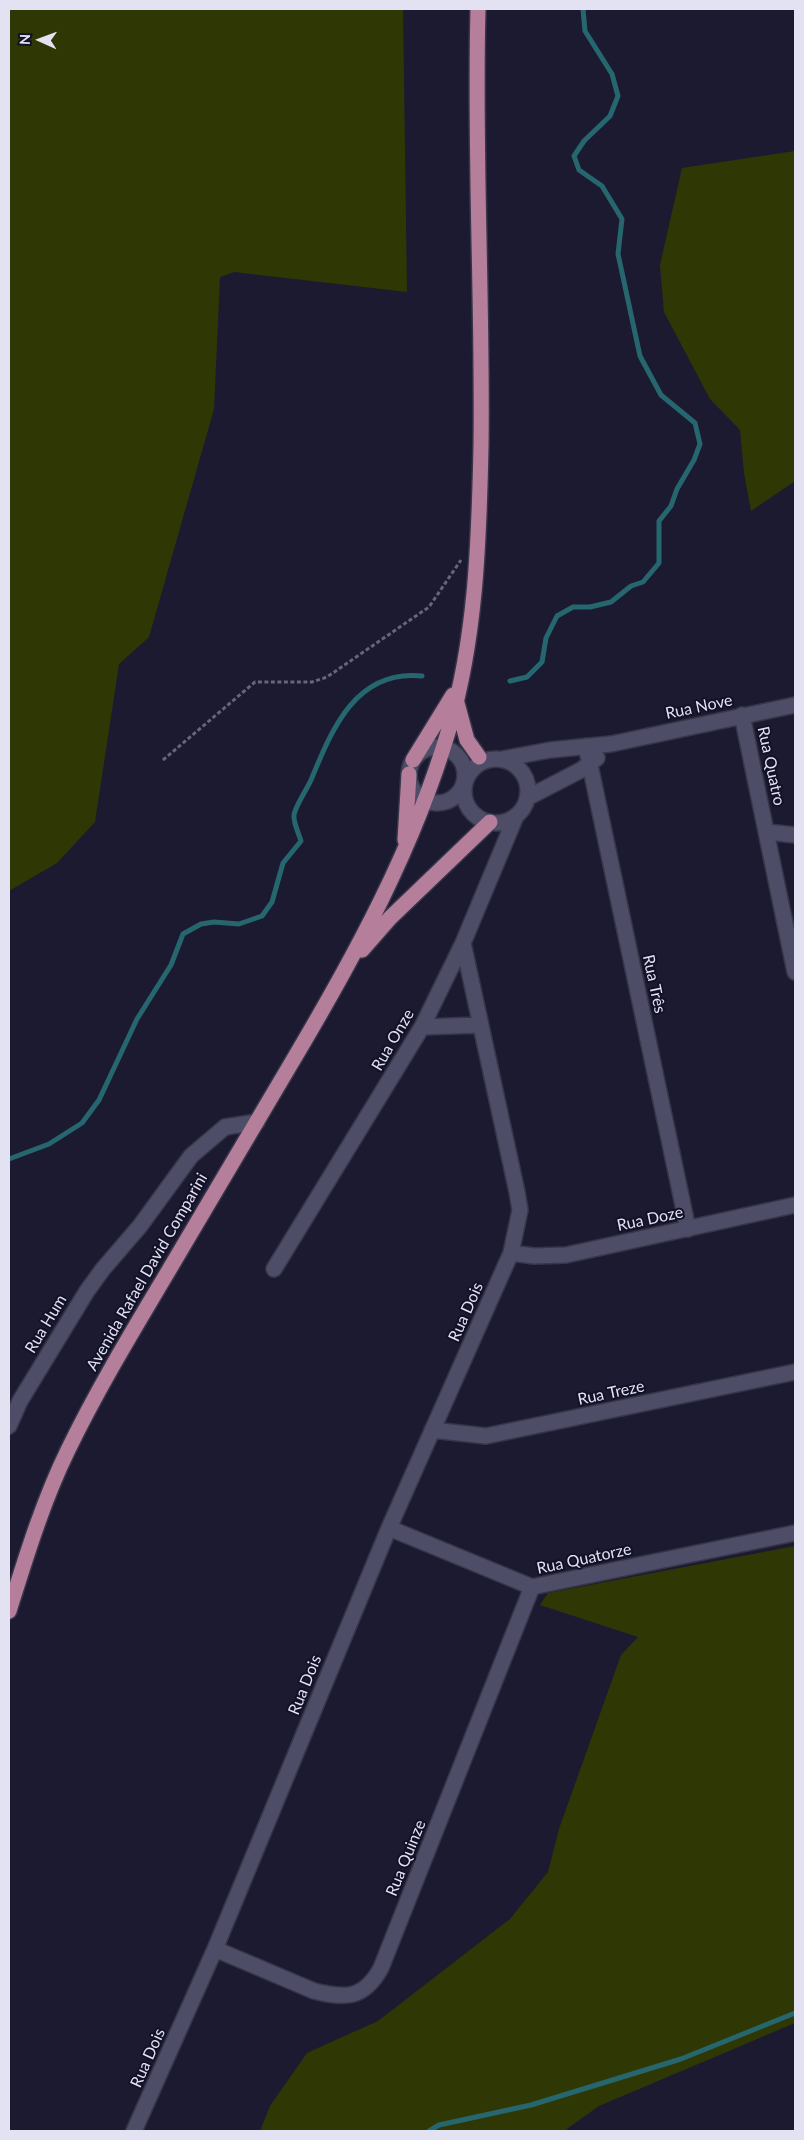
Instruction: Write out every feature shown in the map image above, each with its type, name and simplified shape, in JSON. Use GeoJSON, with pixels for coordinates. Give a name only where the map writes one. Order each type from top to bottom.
{"type":"FeatureCollection","features":[{"type":"Feature","properties":{"kind":"main road"},"geometry":{"type":"LineString","coordinates":[[348,967],[404,852],[425,800],[449,749],[460,683],[478,542],[482,362],[479,274],[478,9]]}},
{"type":"Feature","properties":{"kind":"main road"},"geometry":{"type":"LineString","coordinates":[[404,852],[411,767],[460,683]]}},
{"type":"Feature","properties":{"kind":"main road"},"geometry":{"type":"LineString","coordinates":[[456,700],[468,740],[490,758]]}},
{"type":"Feature","properties":{"kind":"main road"},"geometry":{"type":"LineString","coordinates":[[348,967],[390,918],[490,822]]}},
{"type":"Feature","properties":{"kind":"main road","name":"Avenida Rafael David Comparini"},"geometry":{"type":"LineString","coordinates":[[9,1611],[34,1534],[66,1454],[109,1371],[348,967]]}},
{"type":"Feature","properties":{"kind":"street","name":"Rua Nove"},"geometry":{"type":"LineString","coordinates":[[490,758],[611,744],[795,705]]}},
{"type":"Feature","properties":{"kind":"street","name":"Rua Quatro"},"geometry":{"type":"LineString","coordinates":[[742,715],[795,972]]}},
{"type":"Feature","properties":{"kind":"street"},"geometry":{"type":"LineString","coordinates":[[527,798],[570,777],[590,764],[611,744]]}},
{"type":"Feature","properties":{"kind":"street","name":"Rua Três"},"geometry":{"type":"LineString","coordinates":[[586,746],[688,1229]]}},
{"type":"Feature","properties":{"kind":"street"},"geometry":{"type":"LineString","coordinates":[[448,801],[490,822],[504,822],[516,816],[523,808],[527,798],[528,785],[523,773],[514,764],[490,758],[449,749],[426,748],[411,767],[411,787],[425,800],[436,803],[448,801],[455,796],[472,770],[490,758]]}},
{"type":"Feature","properties":{"kind":"street"},"geometry":{"type":"LineString","coordinates":[[449,749],[464,766],[465,799],[473,813]]}},
{"type":"Feature","properties":{"kind":"street","name":"Rua Onze"},"geometry":{"type":"LineString","coordinates":[[274,1269],[422,1027],[463,943],[516,816]]}},
{"type":"Feature","properties":{"kind":"street"},"geometry":{"type":"LineString","coordinates":[[767,832],[795,834]]}},
{"type":"Feature","properties":{"kind":"street","name":"Rua Dois"},"geometry":{"type":"LineString","coordinates":[[134,2131],[215,1949],[389,1528],[512,1253],[520,1210],[463,943]]}},
{"type":"Feature","properties":{"kind":"street"},"geometry":{"type":"LineString","coordinates":[[422,1027],[481,1025]]}},
{"type":"Feature","properties":{"kind":"street","name":"Rua Hum"},"geometry":{"type":"LineString","coordinates":[[9,1426],[20,1401],[73,1312],[102,1269],[140,1226],[191,1156],[225,1127],[257,1122]]}},
{"type":"Feature","properties":{"kind":"street","name":"Rua Doze"},"geometry":{"type":"LineString","coordinates":[[512,1253],[534,1256],[566,1254],[795,1205]]}},
{"type":"Feature","properties":{"kind":"street","name":"Rua Treze"},"geometry":{"type":"LineString","coordinates":[[432,1430],[486,1436],[795,1372]]}},
{"type":"Feature","properties":{"kind":"street","name":"Rua Quatorze"},"geometry":{"type":"LineString","coordinates":[[389,1528],[532,1587],[795,1533]]}},
{"type":"Feature","properties":{"kind":"street","name":"Rua Quinze"},"geometry":{"type":"LineString","coordinates":[[215,1949],[314,1991],[331,1995],[348,1996],[362,1991],[373,1983],[381,1968],[532,1587]]}},
{"type":"Feature","properties":{"kind":"street"},"geometry":{"type":"LineString","coordinates":[[146,2105],[147,2131]]}},
{"type":"Feature","properties":{"kind":"path"},"geometry":{"type":"LineString","coordinates":[[163,760],[255,682],[320,680],[393,633],[430,606],[455,568],[478,542]]}},
{"type":"Feature","properties":{"kind":"green space"},"geometry":{"type":"Polygon","coordinates":[[[9,9],[403,9],[407,292],[234,272],[220,277],[214,409],[149,637],[119,664],[95,822],[57,863],[9,891],[9,9]]]}},
{"type":"Feature","properties":{"kind":"green space"},"geometry":{"type":"Polygon","coordinates":[[[795,151],[795,481],[751,511],[744,473],[740,430],[710,399],[664,312],[660,265],[682,168],[795,151]]]}},
{"type":"Feature","properties":{"kind":"green space"},"geometry":{"type":"Polygon","coordinates":[[[795,1546],[795,2023],[599,2106],[564,2131],[260,2131],[270,2106],[307,2053],[378,2021],[510,1919],[548,1872],[559,1829],[621,1655],[638,1637],[540,1605],[548,1593],[795,1546]]]}},
{"type":"Feature","properties":{"kind":"waterway"},"geometry":{"type":"LineString","coordinates":[[510,681],[527,677],[542,662],[546,638],[557,616],[573,607],[590,607],[611,602],[631,586],[643,582],[659,563],[659,521],[671,506],[677,489],[694,460],[700,444],[695,423],[661,395],[640,356],[618,254],[622,219],[602,186],[579,170],[574,156],[584,141],[610,116],[618,96],[612,74],[585,31],[583,9]]}},
{"type":"Feature","properties":{"kind":"waterway"},"geometry":{"type":"LineString","coordinates":[[9,1159],[49,1144],[82,1123],[99,1100],[137,1019],[171,965],[183,934],[201,924],[214,922],[239,924],[262,916],[272,902],[283,863],[301,841],[294,818],[297,807],[328,741],[350,706],[363,692],[380,682],[399,676],[422,676]]}},
{"type":"Feature","properties":{"kind":"waterway"},"geometry":{"type":"LineString","coordinates":[[429,2131],[439,2125],[531,2105],[681,2059],[795,2013]]}}]}
